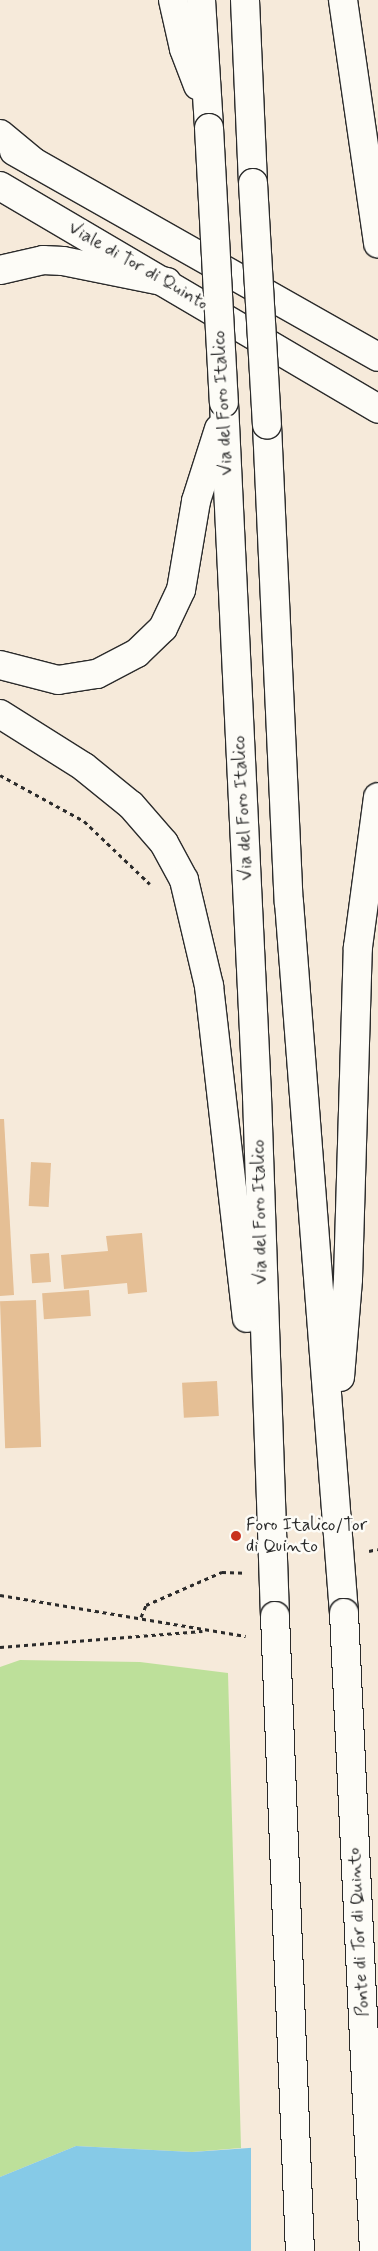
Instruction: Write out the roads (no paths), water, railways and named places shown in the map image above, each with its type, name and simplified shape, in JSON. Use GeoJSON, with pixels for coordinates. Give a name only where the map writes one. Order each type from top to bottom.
{"type":"FeatureCollection","features":[{"type":"Feature","properties":{"kind":"main road"},"geometry":{"type":"LineString","coordinates":[[173,0],[184,49],[208,118]]}},
{"type":"Feature","properties":{"kind":"main road","name":"Via del Foro Italico"},"geometry":{"type":"LineString","coordinates":[[200,0],[224,410],[257,1096],[267,1480],[275,1616],[300,2251]]}},
{"type":"Feature","properties":{"kind":"main road"},"geometry":{"type":"LineString","coordinates":[[245,0],[289,902],[335,1463]]}},
{"type":"Feature","properties":{"kind":"main road"},"geometry":{"type":"LineString","coordinates":[[343,0],[378,244]]}},
{"type":"Feature","properties":{"kind":"main road"},"geometry":{"type":"LineString","coordinates":[[0,134],[35,163]]}},
{"type":"Feature","properties":{"kind":"main road"},"geometry":{"type":"LineString","coordinates":[[0,143],[378,357]]}},
{"type":"Feature","properties":{"kind":"main road","name":"Viale di Tor di Quinto"},"geometry":{"type":"LineString","coordinates":[[0,186],[167,282],[378,408]]}},
{"type":"Feature","properties":{"kind":"main road"},"geometry":{"type":"LineString","coordinates":[[0,270],[42,260],[63,260],[167,282]]}},
{"type":"Feature","properties":{"kind":"main road"},"geometry":{"type":"LineString","coordinates":[[0,665],[58,680],[97,674],[137,653],[163,628],[181,590],[198,494],[224,410]]}},
{"type":"Feature","properties":{"kind":"main road"},"geometry":{"type":"LineString","coordinates":[[0,714],[84,767],[137,812],[164,843],[190,898],[209,986],[267,1480]]}},
{"type":"Feature","properties":{"kind":"main road"},"geometry":{"type":"LineString","coordinates":[[335,1463],[348,1279],[358,947],[378,797]]}},
{"type":"Feature","properties":{"kind":"main road","name":"Ponte di Tor di Quinto"},"geometry":{"type":"LineString","coordinates":[[335,1463],[344,1613],[374,2251]]}},
{"type":"Feature","properties":{"kind":"water"},"geometry":{"type":"Polygon","coordinates":[[[378,2139],[378,2251],[0,2251],[0,2177],[76,2146],[192,2152],[378,2139]]]}},
{"type":"Feature","properties":{"kind":"place","name":"Foro Italico/Tor di Quinto"},"geometry":{"type":"Point","coordinates":[236,1536]}}]}
